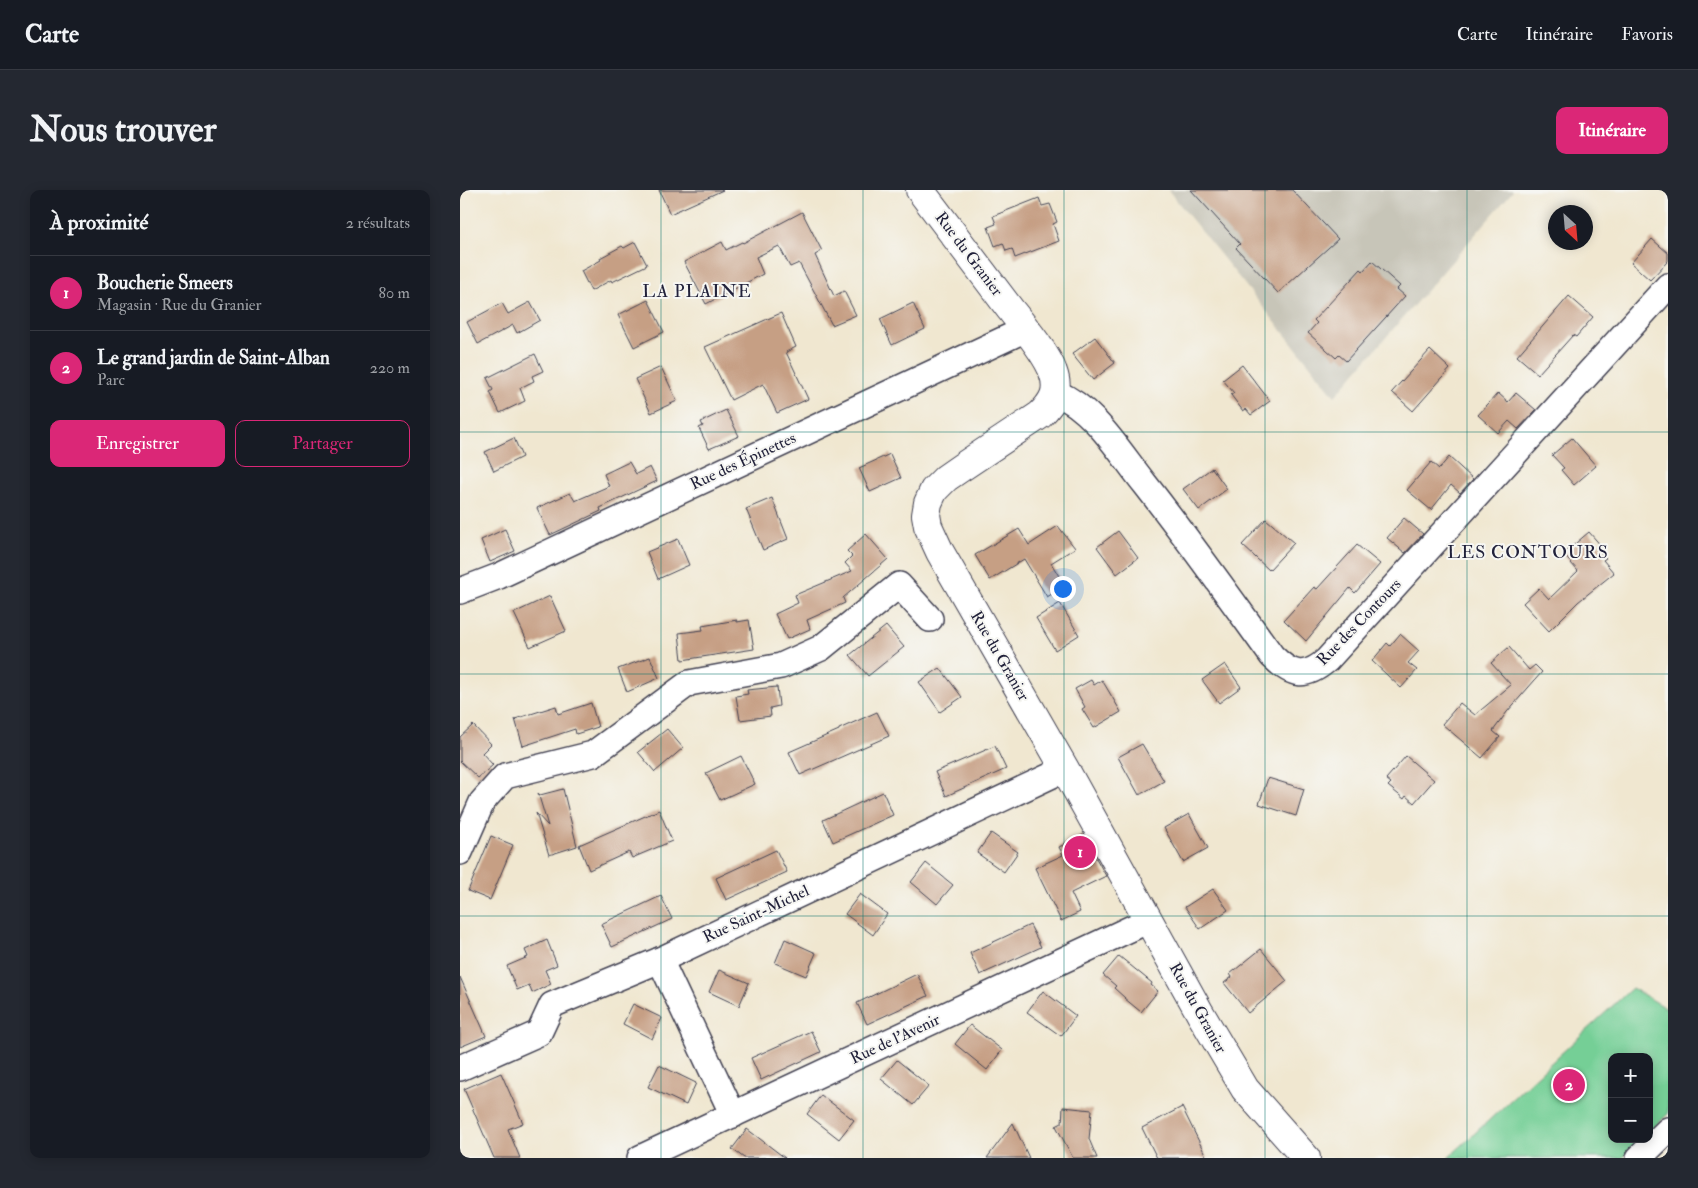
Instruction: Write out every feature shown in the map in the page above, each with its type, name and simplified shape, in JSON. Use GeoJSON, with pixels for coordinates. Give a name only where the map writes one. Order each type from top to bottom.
{"type":"FeatureCollection","features":[{"type":"Feature","properties":{"kind":"street","name":"Rue du Granier"},"geometry":{"type":"LineString","coordinates":[[920,190],[1026,329],[1054,372],[1056,393],[1051,405],[1040,415],[946,478],[934,490],[928,503],[926,515],[928,526],[940,552],[1065,769],[1200,1013],[1245,1089],[1306,1158]]}},
{"type":"Feature","properties":{"kind":"street","name":"Rue des Contours"},"geometry":{"type":"LineString","coordinates":[[1056,393],[1078,404],[1097,423],[1182,532],[1272,656],[1288,670],[1305,672],[1320,666],[1327,660],[1668,286]]}},
{"type":"Feature","properties":{"kind":"street","name":"Rue des Épinettes"},"geometry":{"type":"LineString","coordinates":[[460,591],[499,576],[1026,329]]}},
{"type":"Feature","properties":{"kind":"street"},"geometry":{"type":"LineString","coordinates":[[460,852],[482,802],[505,776],[593,754],[689,683],[781,666],[821,648],[899,585],[930,619]]}},
{"type":"Feature","properties":{"kind":"street","name":"Rue Saint-Michel"},"geometry":{"type":"LineString","coordinates":[[460,1068],[539,1033],[552,1005],[660,960],[1065,769]]}},
{"type":"Feature","properties":{"kind":"street","name":"Rue de l'Avenir"},"geometry":{"type":"LineString","coordinates":[[640,1158],[1149,920]]}},
{"type":"Feature","properties":{"kind":"street"},"geometry":{"type":"LineString","coordinates":[[660,960],[733,1115]]}},
{"type":"Feature","properties":{"kind":"street"},"geometry":{"type":"LineString","coordinates":[[1638,1158],[1668,1130]]}},
{"type":"Feature","properties":{"kind":"shaded area"},"geometry":{"type":"Polygon","coordinates":[[[1168,190],[1512,190],[1513,191],[1335,396],[1168,190]]]}},
{"type":"Feature","properties":{"kind":"green space"},"geometry":{"type":"Polygon","coordinates":[[[1632,988],[1668,1009],[1668,1114],[1653,1128],[1653,1053],[1608,1053],[1608,1143],[1637,1143],[1622,1158],[1448,1158],[1632,988]]]}},
{"type":"Feature","properties":{"kind":"building"},"geometry":{"type":"Polygon","coordinates":[[[659,190],[723,190],[670,214],[659,190]]]}},
{"type":"Feature","properties":{"kind":"building"},"geometry":{"type":"Polygon","coordinates":[[[1191,190],[1292,190],[1338,239],[1278,293],[1236,248],[1240,244],[1191,190]]]}},
{"type":"Feature","properties":{"kind":"building"},"geometry":{"type":"Polygon","coordinates":[[[1039,198],[1042,206],[1050,204],[1057,222],[1053,224],[1059,241],[1015,258],[1012,249],[1006,251],[1003,243],[995,246],[988,227],[996,224],[993,216],[1039,198]]]}},
{"type":"Feature","properties":{"kind":"building"},"geometry":{"type":"Polygon","coordinates":[[[802,212],[822,251],[815,255],[834,296],[844,291],[856,315],[832,325],[799,263],[790,267],[779,246],[756,257],[763,274],[706,304],[684,262],[722,242],[726,250],[743,243],[802,212]]]}},
{"type":"Feature","properties":{"kind":"building"},"geometry":{"type":"Polygon","coordinates":[[[1652,239],[1668,253],[1668,261],[1650,280],[1631,263],[1652,239]]]}},
{"type":"Feature","properties":{"kind":"building"},"geometry":{"type":"Polygon","coordinates":[[[635,242],[647,265],[612,282],[611,280],[591,291],[581,271],[622,246],[624,248],[635,242]]]}},
{"type":"Feature","properties":{"kind":"building"},"geometry":{"type":"Polygon","coordinates":[[[1372,261],[1400,286],[1397,289],[1405,296],[1346,361],[1339,355],[1336,358],[1308,333],[1317,323],[1314,320],[1361,269],[1363,271],[1372,261]]]}},
{"type":"Feature","properties":{"kind":"building"},"geometry":{"type":"Polygon","coordinates":[[[1569,296],[1593,317],[1576,337],[1573,335],[1538,374],[1517,356],[1569,296]]]}},
{"type":"Feature","properties":{"kind":"building"},"geometry":{"type":"Polygon","coordinates":[[[648,300],[664,332],[634,347],[618,315],[648,300]]]}},
{"type":"Feature","properties":{"kind":"building"},"geometry":{"type":"Polygon","coordinates":[[[530,302],[540,320],[517,333],[513,325],[478,344],[467,322],[502,303],[508,314],[530,302]]]}},
{"type":"Feature","properties":{"kind":"building"},"geometry":{"type":"Polygon","coordinates":[[[913,303],[925,329],[892,345],[880,319],[913,303]]]}},
{"type":"Feature","properties":{"kind":"building"},"geometry":{"type":"Polygon","coordinates":[[[781,313],[796,347],[786,352],[808,399],[777,413],[763,384],[731,400],[705,347],[781,313]]]}},
{"type":"Feature","properties":{"kind":"building"},"geometry":{"type":"Polygon","coordinates":[[[1095,337],[1115,363],[1093,380],[1072,354],[1095,337]]]}},
{"type":"Feature","properties":{"kind":"building"},"geometry":{"type":"Polygon","coordinates":[[[1430,350],[1450,369],[1413,411],[1392,392],[1430,350]]]}},
{"type":"Feature","properties":{"kind":"building"},"geometry":{"type":"Polygon","coordinates":[[[535,354],[543,371],[532,376],[534,381],[520,388],[525,401],[500,413],[490,392],[493,390],[487,378],[535,354]]]}},
{"type":"Feature","properties":{"kind":"building"},"geometry":{"type":"Polygon","coordinates":[[[1242,365],[1270,401],[1251,415],[1246,409],[1243,411],[1231,395],[1234,393],[1223,380],[1242,365]]]}},
{"type":"Feature","properties":{"kind":"building"},"geometry":{"type":"Polygon","coordinates":[[[661,367],[677,401],[651,413],[635,379],[661,367]]]}},
{"type":"Feature","properties":{"kind":"building"},"geometry":{"type":"Polygon","coordinates":[[[1498,393],[1508,402],[1516,393],[1536,410],[1518,429],[1509,421],[1498,433],[1478,415],[1498,393]]]}},
{"type":"Feature","properties":{"kind":"building"},"geometry":{"type":"Polygon","coordinates":[[[726,410],[739,436],[709,449],[699,428],[703,426],[701,422],[726,410]]]}},
{"type":"Feature","properties":{"kind":"building"},"geometry":{"type":"Polygon","coordinates":[[[514,438],[522,457],[494,471],[485,452],[514,438]]]}},
{"type":"Feature","properties":{"kind":"building"},"geometry":{"type":"Polygon","coordinates":[[[1572,438],[1596,466],[1574,485],[1561,470],[1564,468],[1552,455],[1572,438]]]}},
{"type":"Feature","properties":{"kind":"building"},"geometry":{"type":"Polygon","coordinates":[[[890,454],[901,478],[870,492],[859,468],[890,454]]]}},
{"type":"Feature","properties":{"kind":"building"},"geometry":{"type":"Polygon","coordinates":[[[1449,457],[1473,479],[1460,493],[1451,485],[1431,510],[1407,490],[1431,462],[1439,469],[1449,457]]]}},
{"type":"Feature","properties":{"kind":"building"},"geometry":{"type":"Polygon","coordinates":[[[629,462],[636,474],[650,467],[657,481],[600,508],[601,511],[550,535],[537,508],[570,493],[575,501],[609,486],[604,474],[629,462]]]}},
{"type":"Feature","properties":{"kind":"building"},"geometry":{"type":"Polygon","coordinates":[[[1212,468],[1227,489],[1199,510],[1183,489],[1212,468]]]}},
{"type":"Feature","properties":{"kind":"building"},"geometry":{"type":"Polygon","coordinates":[[[772,498],[788,539],[763,550],[746,509],[772,498]]]}},
{"type":"Feature","properties":{"kind":"building"},"geometry":{"type":"Polygon","coordinates":[[[1404,518],[1423,534],[1405,553],[1387,538],[1404,518]]]}},
{"type":"Feature","properties":{"kind":"building"},"geometry":{"type":"Polygon","coordinates":[[[1266,519],[1294,543],[1269,570],[1242,545],[1266,519]]]}},
{"type":"Feature","properties":{"kind":"building"},"geometry":{"type":"Polygon","coordinates":[[[1058,526],[1075,548],[1051,563],[1065,586],[1047,597],[1024,559],[990,580],[975,555],[1019,529],[1029,545],[1058,526]]]}},
{"type":"Feature","properties":{"kind":"building"},"geometry":{"type":"Polygon","coordinates":[[[505,529],[515,551],[490,562],[481,540],[505,529]]]}},
{"type":"Feature","properties":{"kind":"building"},"geometry":{"type":"Polygon","coordinates":[[[1118,531],[1138,558],[1117,574],[1097,547],[1118,531]]]}},
{"type":"Feature","properties":{"kind":"building"},"geometry":{"type":"Polygon","coordinates":[[[1589,532],[1603,548],[1600,552],[1606,558],[1603,560],[1614,573],[1578,602],[1549,631],[1523,603],[1539,588],[1549,599],[1578,571],[1563,554],[1589,532]]]}},
{"type":"Feature","properties":{"kind":"building"},"geometry":{"type":"Polygon","coordinates":[[[866,534],[888,559],[843,598],[845,603],[807,620],[810,629],[787,639],[775,614],[798,603],[795,595],[852,571],[845,563],[852,556],[847,551],[866,534]]]}},
{"type":"Feature","properties":{"kind":"building"},"geometry":{"type":"Polygon","coordinates":[[[678,539],[689,565],[658,579],[647,552],[678,539]]]}},
{"type":"Feature","properties":{"kind":"building"},"geometry":{"type":"Polygon","coordinates":[[[1357,545],[1380,564],[1355,593],[1350,588],[1306,641],[1284,620],[1314,587],[1317,589],[1357,545]]]}},
{"type":"Feature","properties":{"kind":"building"},"geometry":{"type":"Polygon","coordinates":[[[550,596],[566,631],[530,647],[514,613],[550,596]]]}},
{"type":"Feature","properties":{"kind":"building"},"geometry":{"type":"Polygon","coordinates":[[[1060,603],[1079,635],[1055,650],[1036,618],[1060,603]]]}},
{"type":"Feature","properties":{"kind":"building"},"geometry":{"type":"Polygon","coordinates":[[[737,620],[737,622],[749,620],[754,649],[682,660],[679,633],[703,630],[702,626],[737,620]]]}},
{"type":"Feature","properties":{"kind":"building"},"geometry":{"type":"Polygon","coordinates":[[[886,626],[904,647],[868,676],[850,655],[886,626]]]}},
{"type":"Feature","properties":{"kind":"building"},"geometry":{"type":"Polygon","coordinates":[[[1400,634],[1419,651],[1408,663],[1417,670],[1401,688],[1372,661],[1387,643],[1390,646],[1400,634]]]}},
{"type":"Feature","properties":{"kind":"building"},"geometry":{"type":"Polygon","coordinates":[[[1509,647],[1529,670],[1535,665],[1542,672],[1493,731],[1500,737],[1482,758],[1442,724],[1460,703],[1475,715],[1511,685],[1491,663],[1509,647]]]}},
{"type":"Feature","properties":{"kind":"building"},"geometry":{"type":"Polygon","coordinates":[[[650,657],[659,678],[627,692],[618,669],[650,657]]]}},
{"type":"Feature","properties":{"kind":"building"},"geometry":{"type":"Polygon","coordinates":[[[1225,664],[1241,687],[1219,703],[1202,680],[1225,664]]]}},
{"type":"Feature","properties":{"kind":"building"},"geometry":{"type":"Polygon","coordinates":[[[940,668],[962,697],[940,712],[919,682],[940,668]]]}},
{"type":"Feature","properties":{"kind":"building"},"geometry":{"type":"Polygon","coordinates":[[[1091,680],[1094,685],[1102,680],[1121,712],[1094,728],[1082,709],[1085,707],[1075,689],[1091,680]]]}},
{"type":"Feature","properties":{"kind":"building"},"geometry":{"type":"Polygon","coordinates":[[[777,687],[779,706],[770,708],[771,716],[740,720],[736,696],[748,694],[747,690],[777,687]]]}},
{"type":"Feature","properties":{"kind":"building"},"geometry":{"type":"Polygon","coordinates":[[[591,703],[598,727],[576,734],[575,729],[523,746],[515,719],[556,706],[558,714],[591,703]]]}},
{"type":"Feature","properties":{"kind":"building"},"geometry":{"type":"Polygon","coordinates":[[[877,712],[889,736],[800,775],[789,752],[877,712]]]}},
{"type":"Feature","properties":{"kind":"building"},"geometry":{"type":"Polygon","coordinates":[[[473,725],[491,744],[482,753],[493,765],[478,778],[460,761],[460,737],[473,725]]]}},
{"type":"Feature","properties":{"kind":"building"},"geometry":{"type":"Polygon","coordinates":[[[667,729],[683,748],[655,772],[638,752],[667,729]]]}},
{"type":"Feature","properties":{"kind":"building"},"geometry":{"type":"Polygon","coordinates":[[[1142,744],[1164,781],[1139,795],[1118,757],[1142,744]]]}},
{"type":"Feature","properties":{"kind":"building"},"geometry":{"type":"Polygon","coordinates":[[[995,746],[1006,769],[946,796],[935,772],[995,746]]]}},
{"type":"Feature","properties":{"kind":"building"},"geometry":{"type":"Polygon","coordinates":[[[741,756],[755,784],[720,800],[706,773],[741,756]]]}},
{"type":"Feature","properties":{"kind":"building"},"geometry":{"type":"Polygon","coordinates":[[[1406,756],[1434,780],[1414,803],[1406,796],[1404,799],[1388,786],[1391,783],[1386,779],[1406,756]]]}},
{"type":"Feature","properties":{"kind":"building"},"geometry":{"type":"Polygon","coordinates":[[[1268,778],[1304,789],[1296,816],[1259,804],[1268,778]]]}},
{"type":"Feature","properties":{"kind":"building"},"geometry":{"type":"Polygon","coordinates":[[[563,789],[577,846],[549,855],[536,813],[548,826],[538,793],[540,795],[563,789]]]}},
{"type":"Feature","properties":{"kind":"building"},"geometry":{"type":"Polygon","coordinates":[[[883,792],[893,815],[833,842],[823,820],[883,792]]]}},
{"type":"Feature","properties":{"kind":"building"},"geometry":{"type":"Polygon","coordinates":[[[659,810],[672,841],[632,858],[629,852],[589,870],[579,845],[659,810]]]}},
{"type":"Feature","properties":{"kind":"building"},"geometry":{"type":"Polygon","coordinates":[[[1189,814],[1208,848],[1183,862],[1164,828],[1189,814]]]}},
{"type":"Feature","properties":{"kind":"building"},"geometry":{"type":"Polygon","coordinates":[[[991,833],[1018,852],[1004,872],[977,853],[991,833]]]}},
{"type":"Feature","properties":{"kind":"building"},"geometry":{"type":"Polygon","coordinates":[[[1083,835],[1106,876],[1071,893],[1080,912],[1061,921],[1035,868],[1063,855],[1059,847],[1083,835]]]}},
{"type":"Feature","properties":{"kind":"building"},"geometry":{"type":"Polygon","coordinates":[[[491,836],[513,845],[490,900],[468,891],[491,836]]]}},
{"type":"Feature","properties":{"kind":"building"},"geometry":{"type":"Polygon","coordinates":[[[776,850],[787,872],[726,900],[716,878],[776,850]]]}},
{"type":"Feature","properties":{"kind":"building"},"geometry":{"type":"Polygon","coordinates":[[[926,863],[953,885],[937,904],[911,882],[926,863]]]}},
{"type":"Feature","properties":{"kind":"building"},"geometry":{"type":"Polygon","coordinates":[[[1213,889],[1228,910],[1200,929],[1185,907],[1213,889]]]}},
{"type":"Feature","properties":{"kind":"building"},"geometry":{"type":"Polygon","coordinates":[[[860,894],[887,914],[873,935],[845,914],[860,894]]]}},
{"type":"Feature","properties":{"kind":"building"},"geometry":{"type":"Polygon","coordinates":[[[661,896],[672,919],[612,947],[601,924],[661,896]]]}},
{"type":"Feature","properties":{"kind":"building"},"geometry":{"type":"Polygon","coordinates":[[[1030,925],[1041,947],[980,975],[970,953],[1030,925]]]}},
{"type":"Feature","properties":{"kind":"building"},"geometry":{"type":"Polygon","coordinates":[[[785,939],[816,953],[806,976],[775,963],[785,939]]]}},
{"type":"Feature","properties":{"kind":"building"},"geometry":{"type":"Polygon","coordinates":[[[547,940],[557,965],[545,970],[551,984],[532,993],[529,985],[517,990],[507,966],[528,957],[525,950],[547,940]]]}},
{"type":"Feature","properties":{"kind":"building"},"geometry":{"type":"Polygon","coordinates":[[[1261,949],[1287,981],[1248,1013],[1224,983],[1232,977],[1230,974],[1261,949]]]}},
{"type":"Feature","properties":{"kind":"building"},"geometry":{"type":"Polygon","coordinates":[[[1119,956],[1152,983],[1151,985],[1158,991],[1141,1012],[1124,998],[1114,988],[1116,986],[1103,975],[1119,956]]]}},
{"type":"Feature","properties":{"kind":"building"},"geometry":{"type":"Polygon","coordinates":[[[719,970],[749,983],[739,1006],[709,992],[719,970]]]}},
{"type":"Feature","properties":{"kind":"building"},"geometry":{"type":"Polygon","coordinates":[[[917,974],[928,996],[867,1024],[857,1003],[917,974]]]}},
{"type":"Feature","properties":{"kind":"building"},"geometry":{"type":"Polygon","coordinates":[[[460,977],[486,1036],[460,1047],[460,977]]]}},
{"type":"Feature","properties":{"kind":"building"},"geometry":{"type":"Polygon","coordinates":[[[1043,991],[1076,1016],[1061,1036],[1027,1012],[1043,991]]]}},
{"type":"Feature","properties":{"kind":"building"},"geometry":{"type":"Polygon","coordinates":[[[633,1004],[662,1018],[652,1039],[623,1024],[633,1004]]]}},
{"type":"Feature","properties":{"kind":"building"},"geometry":{"type":"Polygon","coordinates":[[[970,1025],[1002,1050],[987,1070],[955,1044],[970,1025]]]}},
{"type":"Feature","properties":{"kind":"building"},"geometry":{"type":"Polygon","coordinates":[[[811,1031],[821,1052],[761,1080],[751,1058],[811,1031]]]}},
{"type":"Feature","properties":{"kind":"building"},"geometry":{"type":"Polygon","coordinates":[[[897,1060],[929,1086],[913,1105],[881,1079],[897,1060]]]}},
{"type":"Feature","properties":{"kind":"building"},"geometry":{"type":"Polygon","coordinates":[[[659,1065],[696,1083],[686,1105],[648,1087],[659,1065]]]}},
{"type":"Feature","properties":{"kind":"building"},"geometry":{"type":"Polygon","coordinates":[[[501,1073],[523,1123],[508,1129],[520,1158],[494,1158],[464,1089],[501,1073]]]}},
{"type":"Feature","properties":{"kind":"building"},"geometry":{"type":"Polygon","coordinates":[[[821,1095],[854,1120],[839,1139],[807,1114],[821,1095]]]}},
{"type":"Feature","properties":{"kind":"building"},"geometry":{"type":"Polygon","coordinates":[[[1063,1107],[1092,1110],[1089,1139],[1097,1158],[1073,1158],[1056,1126],[1062,1123],[1063,1107]]]}},
{"type":"Feature","properties":{"kind":"building"},"geometry":{"type":"Polygon","coordinates":[[[1182,1107],[1207,1158],[1157,1158],[1142,1128],[1182,1107]]]}},
{"type":"Feature","properties":{"kind":"building"},"geometry":{"type":"Polygon","coordinates":[[[1013,1123],[1029,1158],[987,1158],[1013,1123]]]}},
{"type":"Feature","properties":{"kind":"building"},"geometry":{"type":"Polygon","coordinates":[[[747,1129],[785,1158],[744,1158],[732,1149],[747,1129]]]}},
{"type":"Feature","properties":{"kind":"place","name":"Boucherie Smeers"},"geometry":{"type":"Point","coordinates":[1080,852]}},
{"type":"Feature","properties":{"kind":"place","name":"Le grand jardin de Saint-Alban"},"geometry":{"type":"Point","coordinates":[1569,1085]}},
{"type":"Feature","properties":{"kind":"district","name":"LA PLAINE"},"geometry":{"type":"Point","coordinates":[697,291]}},
{"type":"Feature","properties":{"kind":"district","name":"LES CONTOURS"},"geometry":{"type":"Point","coordinates":[1528,552]}}]}
